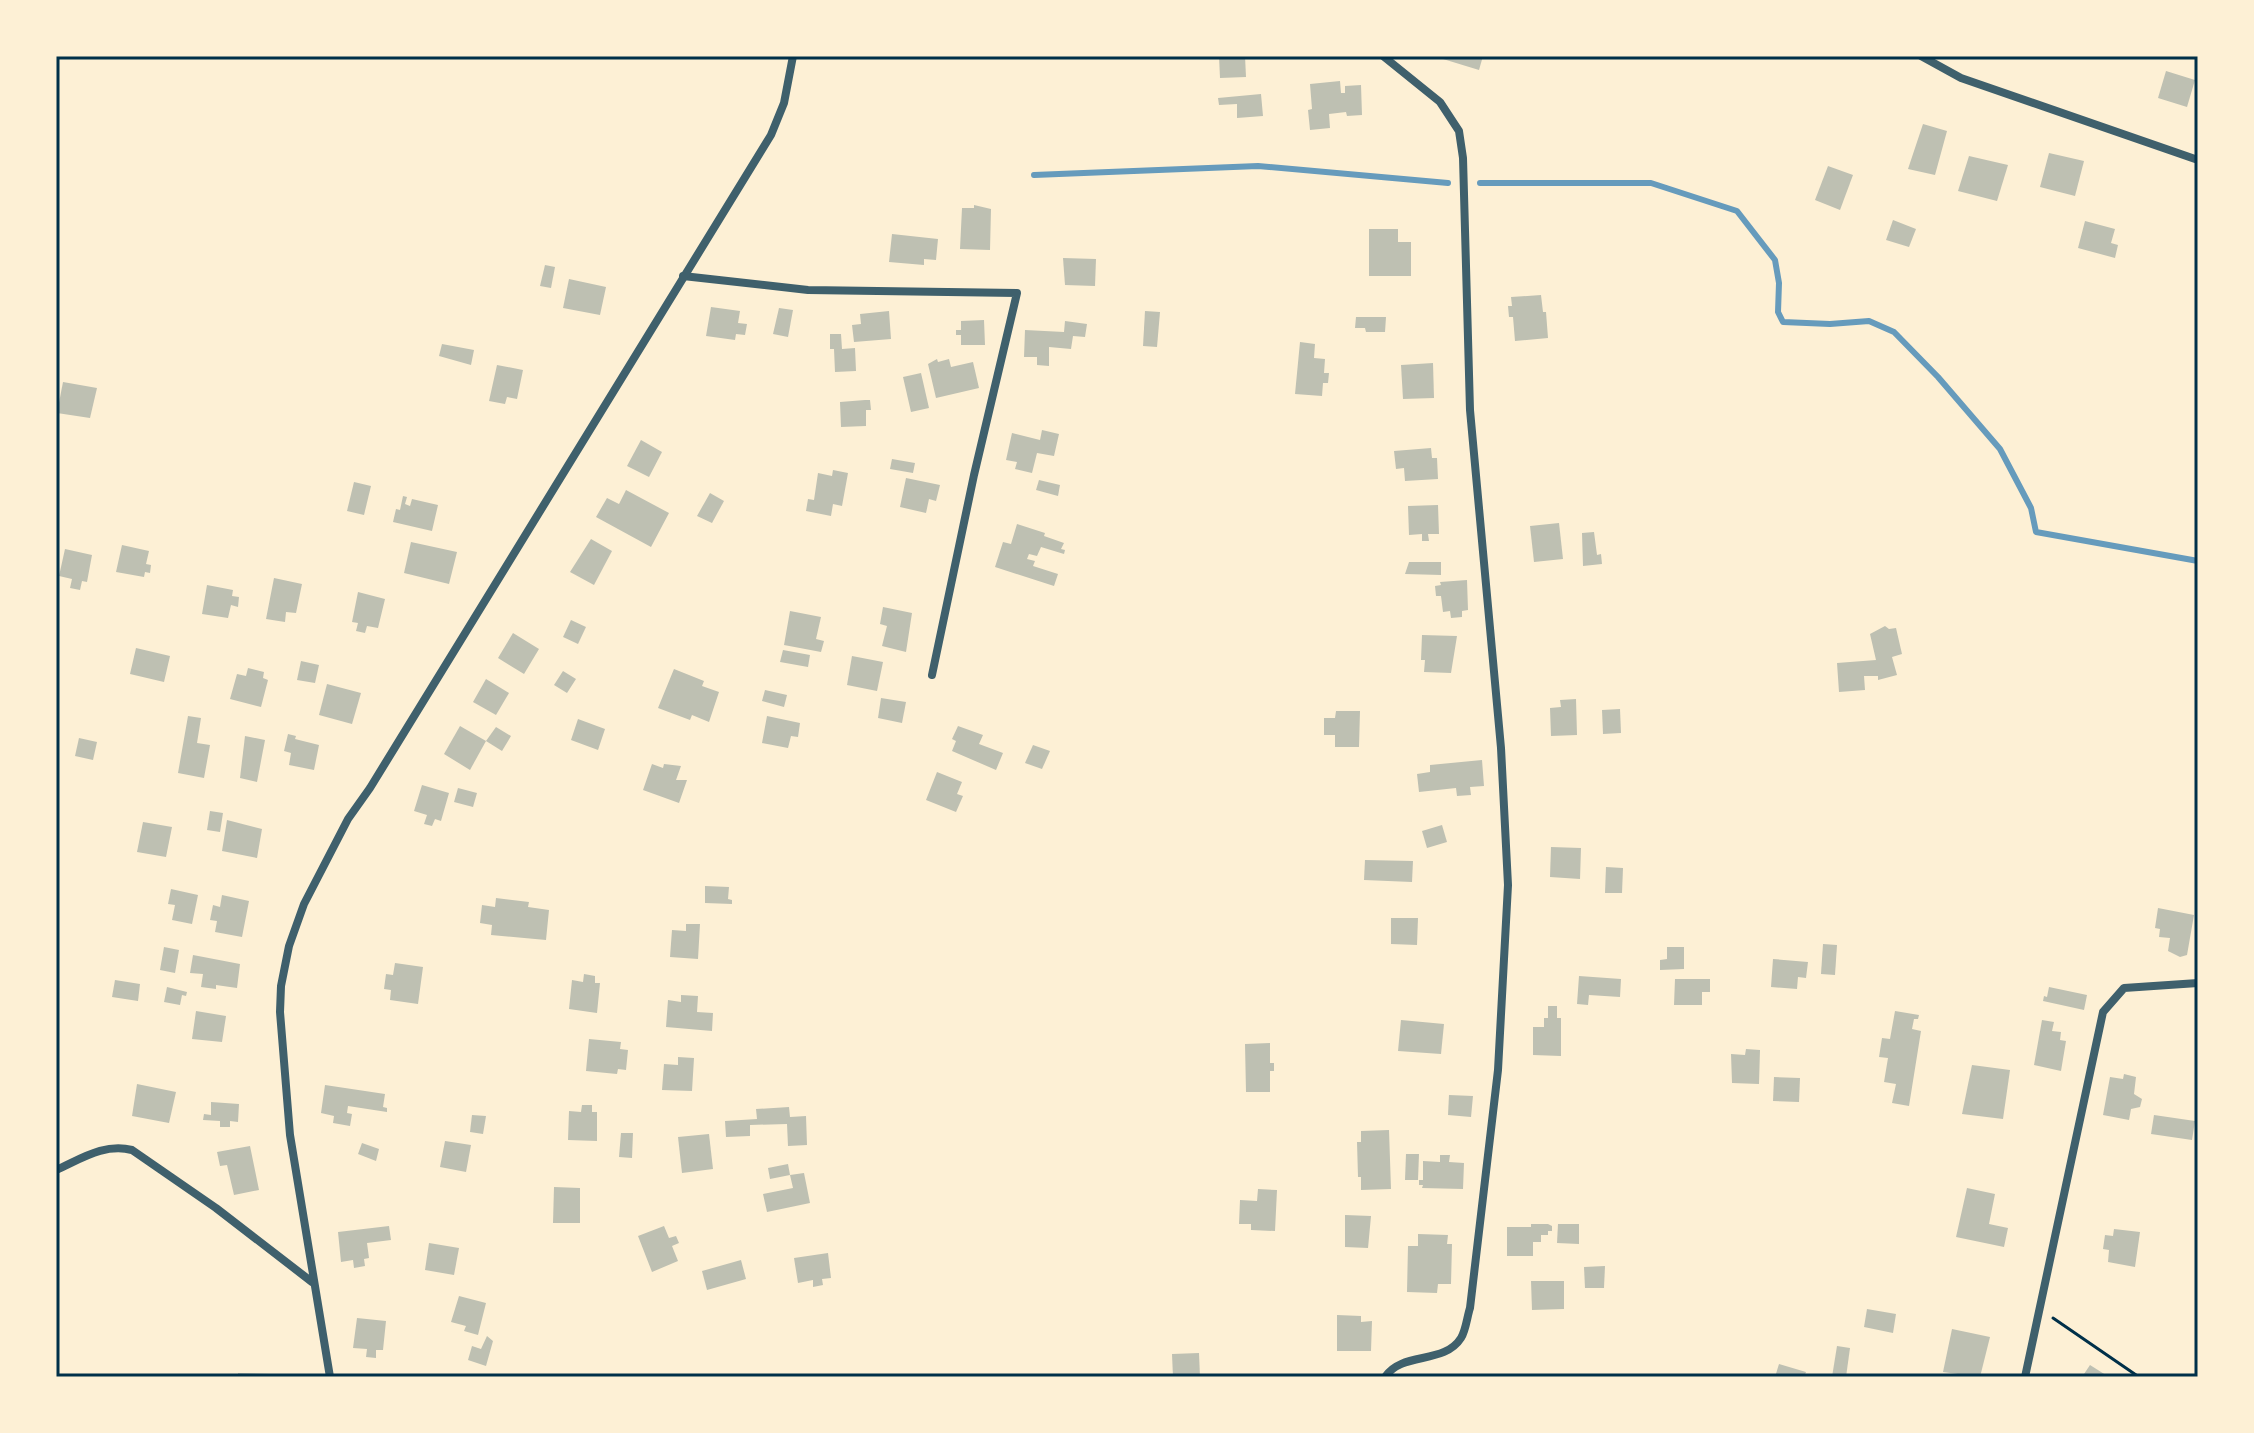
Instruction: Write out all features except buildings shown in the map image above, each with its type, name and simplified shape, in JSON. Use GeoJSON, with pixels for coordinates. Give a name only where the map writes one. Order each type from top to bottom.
{"type":"FeatureCollection","features":[{"type":"Feature","properties":{"kind":"street"},"geometry":{"type":"LineString","coordinates":[[330,1377],[290,1135],[280,1012],[281,986],[289,946],[304,904],[348,819],[370,788],[771,135],[784,103],[793,56]]}},
{"type":"Feature","properties":{"kind":"street"},"geometry":{"type":"LineString","coordinates":[[1383,56],[1440,102],[1459,131],[1463,158],[1470,410],[1501,748],[1508,885],[1498,1070],[1470,1308],[1462,1336],[1452,1348],[1405,1362],[1385,1377]]}},
{"type":"Feature","properties":{"kind":"street"},"geometry":{"type":"LineString","coordinates":[[1921,56],[1961,78],[2198,160]]}},
{"type":"Feature","properties":{"kind":"street"},"geometry":{"type":"LineString","coordinates":[[683,276],[808,290],[1017,293],[974,475],[932,675]]}},
{"type":"Feature","properties":{"kind":"street"},"geometry":{"type":"LineString","coordinates":[[2025,1377],[2103,1012],[2124,988],[2198,983]]}},
{"type":"Feature","properties":{"kind":"street"},"geometry":{"type":"LineString","coordinates":[[56,1170],[104,1149],[118,1147],[132,1150],[216,1208],[313,1283]]}},
{"type":"Feature","properties":{"kind":"path"},"geometry":{"type":"LineString","coordinates":[[2040,1308],[2139,1377]]}},
{"type":"Feature","properties":{"kind":"waterway"},"geometry":{"type":"LineString","coordinates":[[1034,175],[1258,166],[1448,183]]}},
{"type":"Feature","properties":{"kind":"waterway"},"geometry":{"type":"LineString","coordinates":[[1480,183],[1651,183],[1737,211],[1775,260],[1779,283],[1778,312],[1783,322],[1830,324],[1869,321],[1894,332],[2000,449],[2031,508],[2036,532],[2198,561]]}}]}
